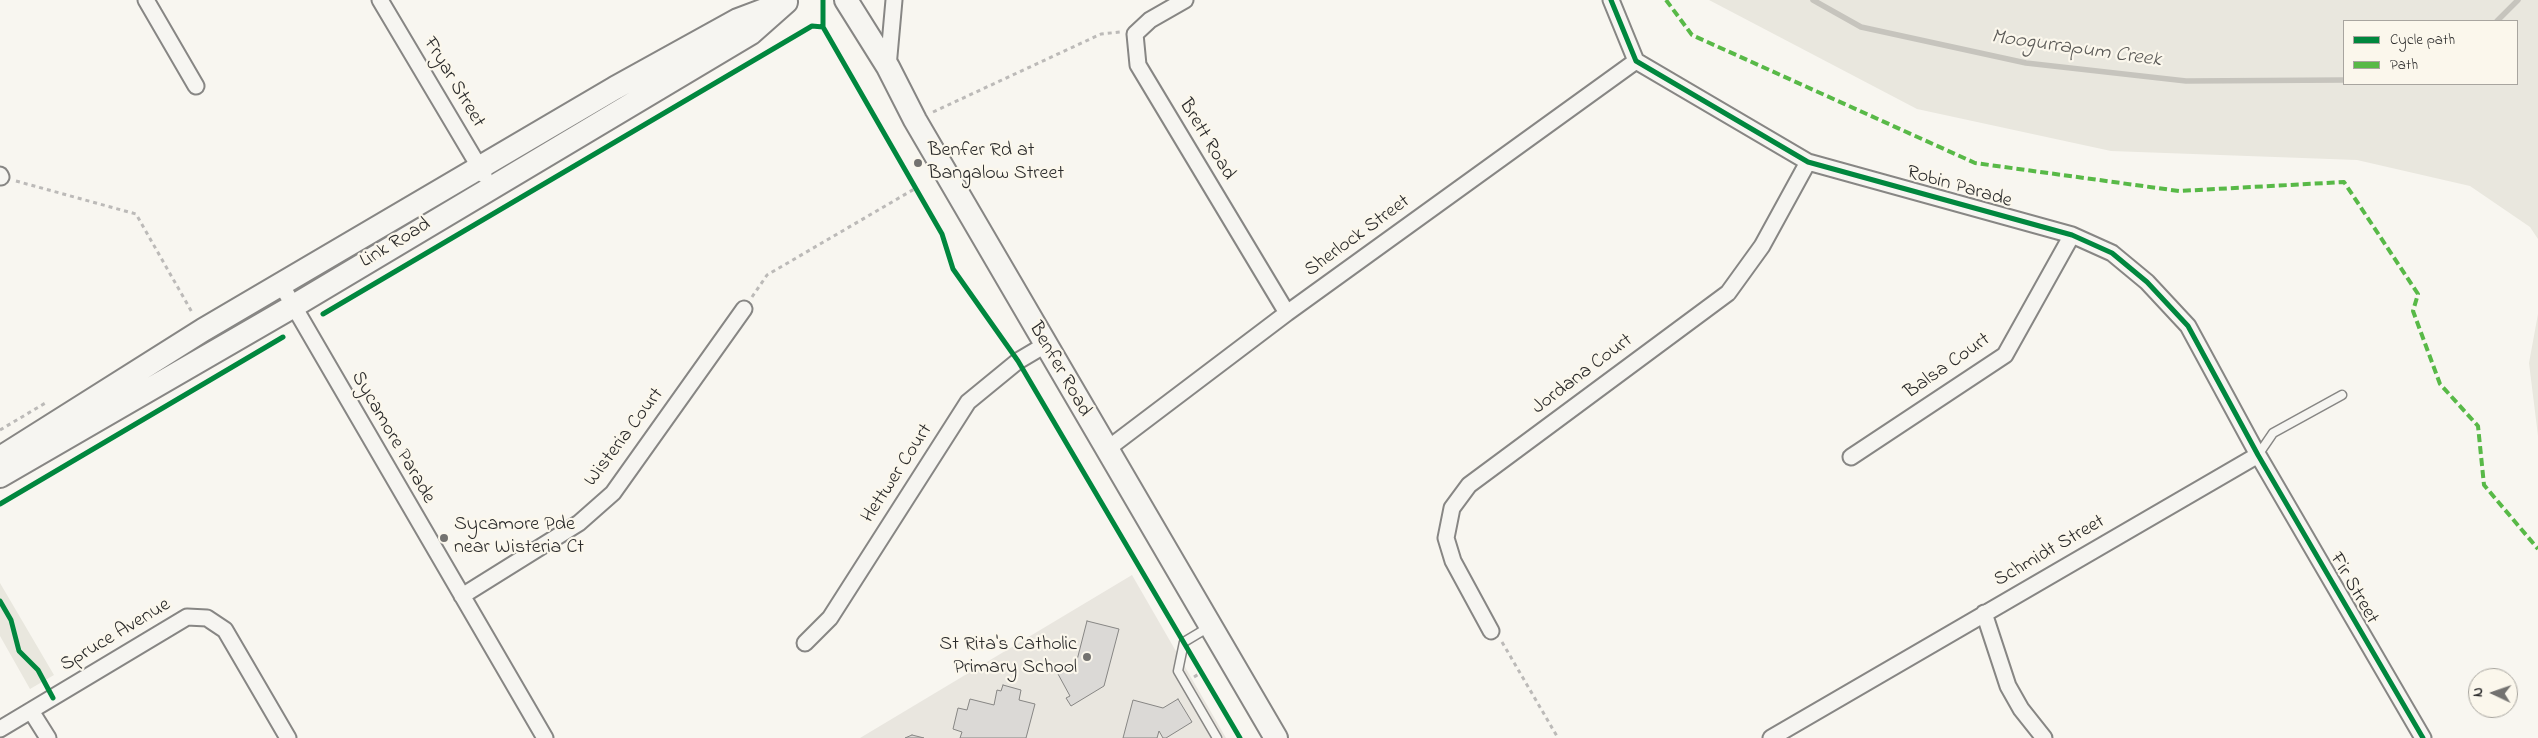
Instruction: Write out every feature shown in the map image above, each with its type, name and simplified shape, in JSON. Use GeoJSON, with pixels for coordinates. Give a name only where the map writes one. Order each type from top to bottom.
{"type":"FeatureCollection","features":[{"type":"Feature","properties":{"kind":"street"},"geometry":{"type":"LineString","coordinates":[[146,0],[196,86]]}},
{"type":"Feature","properties":{"kind":"street","name":"Fryar Street"},"geometry":{"type":"LineString","coordinates":[[380,0],[486,177]]}},
{"type":"Feature","properties":{"kind":"street","name":"Benfer Road"},"geometry":{"type":"LineString","coordinates":[[846,0],[888,68],[915,120],[1045,345],[1276,738]]}},
{"type":"Feature","properties":{"kind":"street"},"geometry":{"type":"LineString","coordinates":[[888,68],[894,0]]}},
{"type":"Feature","properties":{"kind":"street"},"geometry":{"type":"LineString","coordinates":[[1135,34],[1150,20],[1185,0]]}},
{"type":"Feature","properties":{"kind":"street"},"geometry":{"type":"LineString","coordinates":[[1611,0],[1636,61]]}},
{"type":"Feature","properties":{"kind":"street","name":"Link Road"},"geometry":{"type":"LineString","coordinates":[[0,476],[292,307],[615,88],[738,20],[788,1]]}},
{"type":"Feature","properties":{"kind":"street","name":"Brett Road"},"geometry":{"type":"LineString","coordinates":[[1135,34],[1138,65],[1287,313]]}},
{"type":"Feature","properties":{"kind":"street","name":"Robin Parade"},"geometry":{"type":"LineString","coordinates":[[1636,61],[1808,162],[2072,235],[2112,253],[2147,282],[2188,326],[2258,455]]}},
{"type":"Feature","properties":{"kind":"street","name":"Sherlock Street"},"geometry":{"type":"LineString","coordinates":[[1106,450],[1287,313],[1636,61]]}},
{"type":"Feature","properties":{"kind":"street","name":"Jordana Court"},"geometry":{"type":"LineString","coordinates":[[1491,631],[1453,561],[1446,538],[1452,508],[1469,485],[1728,292],[1762,246],[1808,162]]}},
{"type":"Feature","properties":{"kind":"street","name":"Link Road"},"geometry":{"type":"LineString","coordinates":[[0,458],[203,330],[486,177]]}},
{"type":"Feature","properties":{"kind":"street","name":"Balsa Court"},"geometry":{"type":"LineString","coordinates":[[1851,457],[2004,355],[2072,235]]}},
{"type":"Feature","properties":{"kind":"street","name":"Sycamore Parade"},"geometry":{"type":"LineString","coordinates":[[282,286],[292,307],[545,738]]}},
{"type":"Feature","properties":{"kind":"street","name":"Wisteria Court"},"geometry":{"type":"LineString","coordinates":[[462,596],[579,524],[613,493],[744,309]]}},
{"type":"Feature","properties":{"kind":"street","name":"Hettwer Court"},"geometry":{"type":"LineString","coordinates":[[805,643],[830,618],[968,402],[1018,361],[1045,345]]}},
{"type":"Feature","properties":{"kind":"street","name":"Schmidt Street"},"geometry":{"type":"LineString","coordinates":[[1771,738],[2258,455]]}},
{"type":"Feature","properties":{"kind":"street","name":"Fir Street"},"geometry":{"type":"LineString","coordinates":[[2258,455],[2422,738]]}},
{"type":"Feature","properties":{"kind":"street"},"geometry":{"type":"LineString","coordinates":[[1984,613],[2008,686],[2021,709],[2044,738]]}},
{"type":"Feature","properties":{"kind":"street","name":"Spruce Avenue"},"geometry":{"type":"LineString","coordinates":[[0,729],[187,617],[207,618],[225,630],[288,738]]}},
{"type":"Feature","properties":{"kind":"street"},"geometry":{"type":"LineString","coordinates":[[31,710],[48,738]]}},
{"type":"Feature","properties":{"kind":"lane","name":"Schmidt Street"},"geometry":{"type":"LineString","coordinates":[[2258,455],[2273,433],[2342,395]]}},
{"type":"Feature","properties":{"kind":"lane"},"geometry":{"type":"LineString","coordinates":[[1210,626],[1184,642],[1178,671],[1217,738]]}},
{"type":"Feature","properties":{"kind":"path"},"geometry":{"type":"LineString","coordinates":[[823,19],[822,27],[827,35]]}},
{"type":"Feature","properties":{"kind":"path"},"geometry":{"type":"LineString","coordinates":[[329,310],[812,26],[822,27]]}},
{"type":"Feature","properties":{"kind":"path"},"geometry":{"type":"LineString","coordinates":[[915,120],[1101,34],[1116,31],[1135,34]]}},
{"type":"Feature","properties":{"kind":"path"},"geometry":{"type":"LineString","coordinates":[[1,176],[136,214],[203,330]]}},
{"type":"Feature","properties":{"kind":"path"},"geometry":{"type":"LineString","coordinates":[[911,180],[920,196]]}},
{"type":"Feature","properties":{"kind":"path"},"geometry":{"type":"LineString","coordinates":[[744,309],[767,275],[916,188]]}},
{"type":"Feature","properties":{"kind":"path"},"geometry":{"type":"LineString","coordinates":[[0,504],[266,348]]}},
{"type":"Feature","properties":{"kind":"path"},"geometry":{"type":"LineString","coordinates":[[0,601],[11,620],[19,652],[38,670],[53,698]]}},
{"type":"Feature","properties":{"kind":"path"},"geometry":{"type":"LineString","coordinates":[[1491,631],[1506,646],[1558,738]]}},
{"type":"Feature","properties":{"kind":"path"},"geometry":{"type":"LineString","coordinates":[[1184,642],[1206,681]]}},
{"type":"Feature","properties":{"kind":"shaded area"},"geometry":{"type":"Polygon","coordinates":[[[1709,0],[2538,0],[2538,239],[2530,227],[2470,186],[2357,160],[2111,151],[1917,109],[1709,0]]]}},
{"type":"Feature","properties":{"kind":"shaded area"},"geometry":{"type":"Polygon","coordinates":[[[2538,314],[2538,436],[2529,363],[2538,314]]]}},
{"type":"Feature","properties":{"kind":"shaded area","name":"St Rita's Catholic Primary School"},"geometry":{"type":"Polygon","coordinates":[[[1132,575],[1226,738],[860,738],[1132,575]]]}},
{"type":"Feature","properties":{"kind":"shaded area"},"geometry":{"type":"Polygon","coordinates":[[[0,583],[54,675],[30,689],[0,636],[0,583]]]}},
{"type":"Feature","properties":{"kind":"building"},"geometry":{"type":"Polygon","coordinates":[[[1087,621],[1119,629],[1104,686],[1071,706],[1066,698],[1070,696],[1058,674],[1076,664],[1087,621]]]}},
{"type":"Feature","properties":{"kind":"building"},"geometry":{"type":"Polygon","coordinates":[[[1003,685],[1021,690],[1019,700],[1035,704],[1026,738],[960,738],[962,732],[953,729],[958,708],[967,710],[970,699],[994,705],[997,690],[1001,691],[1003,685]]]}},
{"type":"Feature","properties":{"kind":"building"},"geometry":{"type":"Polygon","coordinates":[[[1178,699],[1192,722],[1166,738],[1163,738],[1159,731],[1157,738],[1123,738],[1133,700],[1163,708],[1178,699]]]}},
{"type":"Feature","properties":{"kind":"building"},"geometry":{"type":"Polygon","coordinates":[[[912,735],[924,738],[905,738],[912,735]]]}},
{"type":"Feature","properties":{"kind":"waterway","name":"Moogurrapum Creek"},"geometry":{"type":"LineString","coordinates":[[1813,0],[1861,27],[2026,63],[2186,81],[2343,80]]}},
{"type":"Feature","properties":{"kind":"waterway","name":"Moogurrapum Creek"},"geometry":{"type":"LineString","coordinates":[[2498,20],[2518,0]]}},
{"type":"Feature","properties":{"kind":"marked path"},"geometry":{"type":"LineString","coordinates":[[1666,0],[1692,35],[1975,163],[2179,191],[2344,182],[2418,294],[2413,311],[2440,384],[2478,426],[2484,485],[2538,549]]}},
{"type":"Feature","properties":{"kind":"cycle path"},"geometry":{"type":"LineString","coordinates":[[823,0],[823,27],[942,234],[953,269],[1018,361],[1240,738]]}},
{"type":"Feature","properties":{"kind":"cycle path"},"geometry":{"type":"LineString","coordinates":[[1611,0],[1636,61],[1808,162],[2072,235],[2112,253],[2147,282],[2188,326],[2258,455],[2423,738]]}},
{"type":"Feature","properties":{"kind":"cycle path"},"geometry":{"type":"LineString","coordinates":[[323,314],[812,26],[823,27]]}},
{"type":"Feature","properties":{"kind":"cycle path"},"geometry":{"type":"LineString","coordinates":[[0,504],[283,337]]}},
{"type":"Feature","properties":{"kind":"cycle path"},"geometry":{"type":"LineString","coordinates":[[0,601],[11,620],[19,651],[38,670],[53,698]]}},
{"type":"Feature","properties":{"kind":"place","name":"Benfer Rd at Bangalow Street"},"geometry":{"type":"Point","coordinates":[918,163]}},
{"type":"Feature","properties":{"kind":"place","name":"Sycamore Pde near Wisteria Ct"},"geometry":{"type":"Point","coordinates":[444,538]}},
{"type":"Feature","properties":{"kind":"place","name":"St Rita's Catholic Primary School"},"geometry":{"type":"Point","coordinates":[1087,657]}}]}
